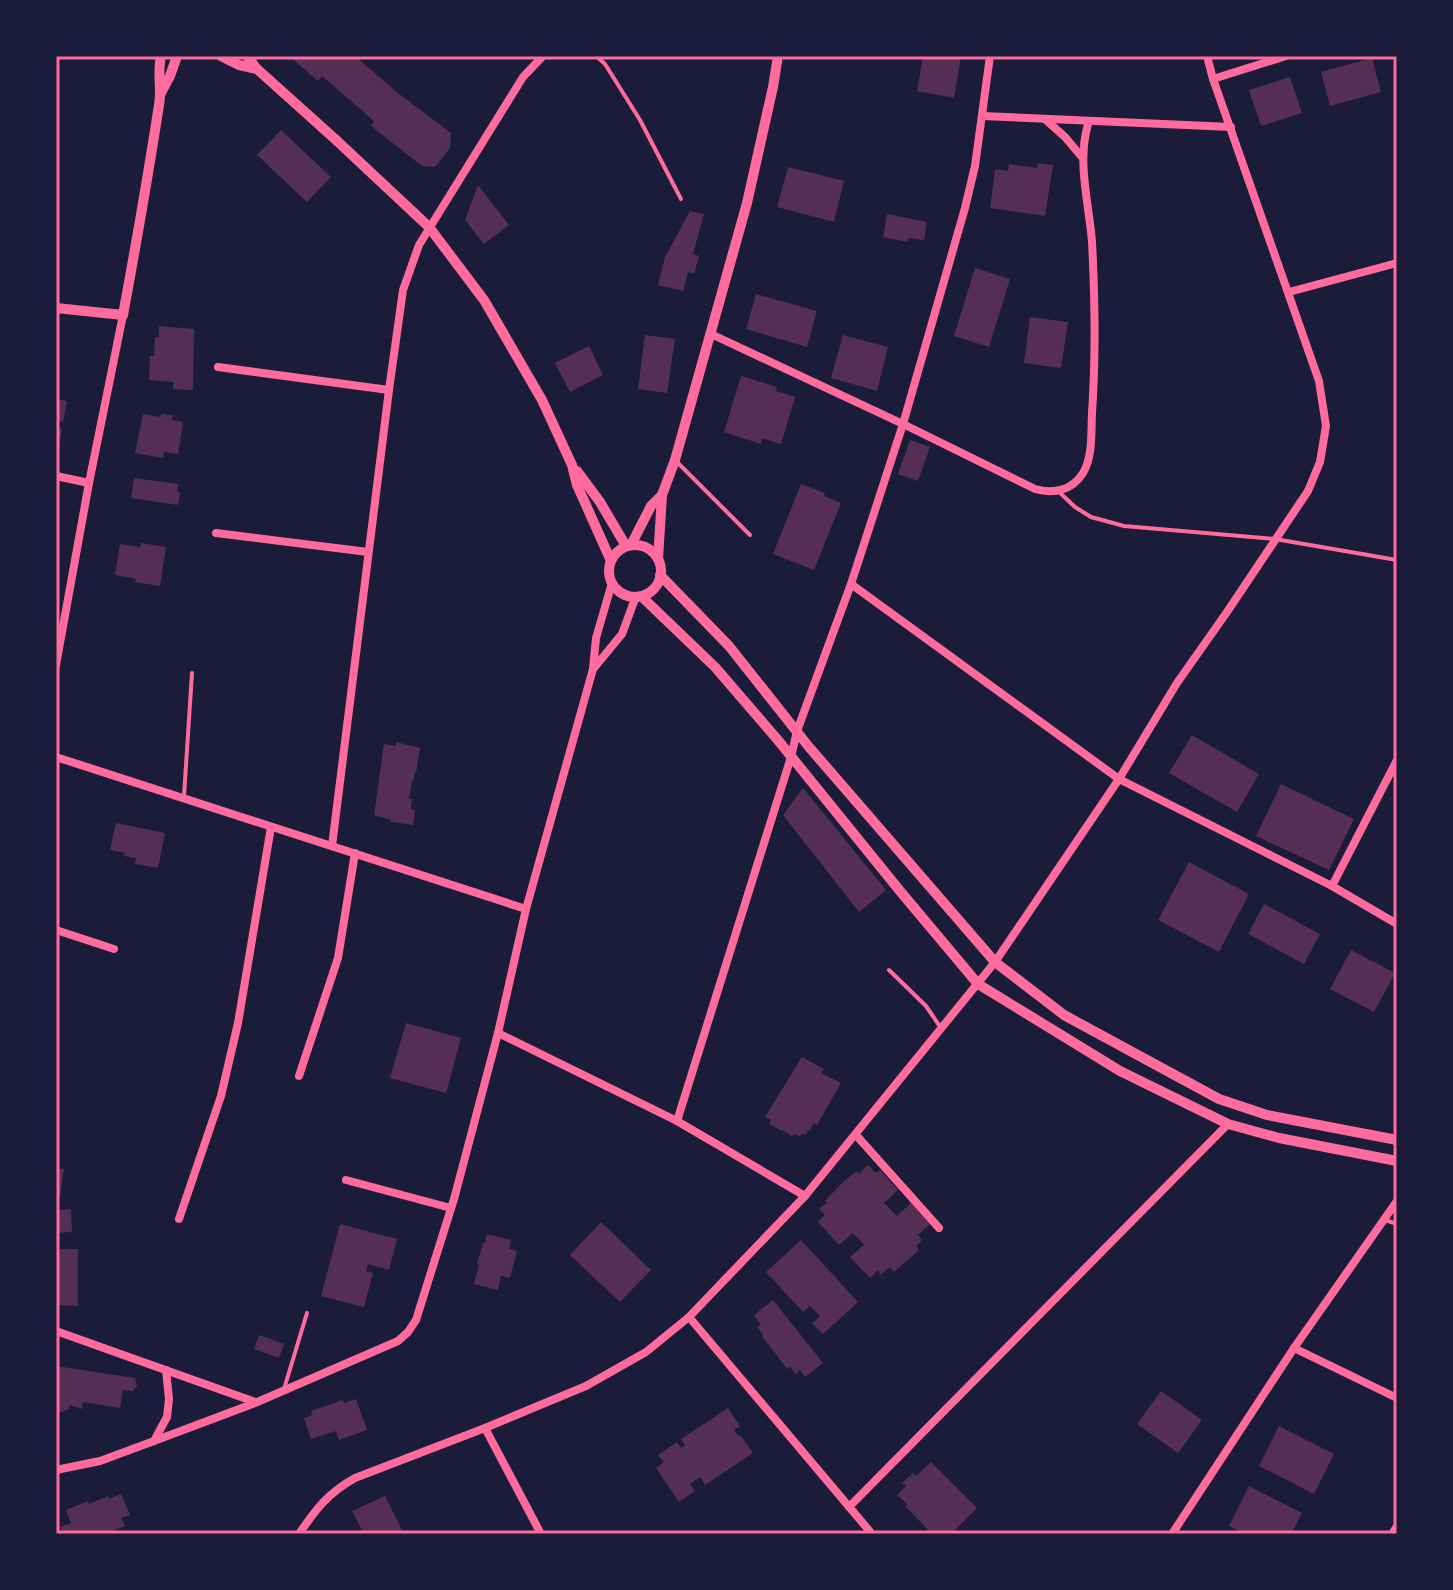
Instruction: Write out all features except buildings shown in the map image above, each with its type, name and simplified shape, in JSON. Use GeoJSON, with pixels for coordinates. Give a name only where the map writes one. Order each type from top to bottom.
{"type":"FeatureCollection","features":[{"type":"Feature","properties":{"kind":"street"},"geometry":{"type":"LineString","coordinates":[[56,665],[146,193],[161,93],[158,76],[161,56]]}},
{"type":"Feature","properties":{"kind":"street"},"geometry":{"type":"LineString","coordinates":[[161,93],[177,56]]}},
{"type":"Feature","properties":{"kind":"street"},"geometry":{"type":"LineString","coordinates":[[221,56],[257,69]]}},
{"type":"Feature","properties":{"kind":"street"},"geometry":{"type":"LineString","coordinates":[[247,56],[257,69],[429,227],[484,300],[542,400],[611,561]]}},
{"type":"Feature","properties":{"kind":"street"},"geometry":{"type":"LineString","coordinates":[[332,846],[403,290],[429,227],[523,77],[543,56]]}},
{"type":"Feature","properties":{"kind":"street"},"geometry":{"type":"LineString","coordinates":[[658,559],[646,547],[628,546],[617,552],[611,561],[609,572],[612,583],[618,591],[638,596],[654,588],[660,575],[662,495],[675,460],[747,203],[778,56]]}},
{"type":"Feature","properties":{"kind":"street"},"geometry":{"type":"LineString","coordinates":[[677,1121],[797,731],[851,584],[903,424],[975,166],[990,56]]}},
{"type":"Feature","properties":{"kind":"street"},"geometry":{"type":"LineString","coordinates":[[301,1533],[319,1506],[347,1482],[586,1386],[646,1352],[689,1317],[805,1196],[995,962],[1119,779],[1177,683],[1308,491],[1320,462],[1326,426],[1319,381],[1207,56]]}},
{"type":"Feature","properties":{"kind":"street"},"geometry":{"type":"LineString","coordinates":[[1213,79],[1286,56]]}},
{"type":"Feature","properties":{"kind":"street"},"geometry":{"type":"LineString","coordinates":[[982,116],[1231,127]]}},
{"type":"Feature","properties":{"kind":"street"},"geometry":{"type":"LineString","coordinates":[[1044,119],[1082,156]]}},
{"type":"Feature","properties":{"kind":"street"},"geometry":{"type":"LineString","coordinates":[[711,334],[1035,489],[1058,491],[1072,485],[1083,474],[1088,460],[1094,365],[1094,277],[1082,156],[1089,121]]}},
{"type":"Feature","properties":{"kind":"street"},"geometry":{"type":"LineString","coordinates":[[1289,292],[1397,263]]}},
{"type":"Feature","properties":{"kind":"street"},"geometry":{"type":"LineString","coordinates":[[56,308],[123,315]]}},
{"type":"Feature","properties":{"kind":"street"},"geometry":{"type":"LineString","coordinates":[[218,367],[389,390]]}},
{"type":"Feature","properties":{"kind":"street"},"geometry":{"type":"LineString","coordinates":[[572,465],[628,546]]}},
{"type":"Feature","properties":{"kind":"street"},"geometry":{"type":"LineString","coordinates":[[56,476],[89,483]]}},
{"type":"Feature","properties":{"kind":"street"},"geometry":{"type":"LineString","coordinates":[[628,546],[651,506],[662,495]]}},
{"type":"Feature","properties":{"kind":"street"},"geometry":{"type":"LineString","coordinates":[[216,533],[368,552]]}},
{"type":"Feature","properties":{"kind":"street"},"geometry":{"type":"LineString","coordinates":[[660,575],[729,646],[809,747],[995,962],[1064,1015],[1219,1099],[1276,1117],[1397,1140]]}},
{"type":"Feature","properties":{"kind":"street"},"geometry":{"type":"LineString","coordinates":[[56,1470],[100,1461],[255,1403],[398,1341],[416,1320],[451,1208],[498,1033],[526,909],[593,669],[596,638],[612,583]]}},
{"type":"Feature","properties":{"kind":"street"},"geometry":{"type":"LineString","coordinates":[[851,584],[1119,779],[1332,886],[1397,924]]}},
{"type":"Feature","properties":{"kind":"street"},"geometry":{"type":"LineString","coordinates":[[593,669],[622,634],[638,596]]}},
{"type":"Feature","properties":{"kind":"street"},"geometry":{"type":"LineString","coordinates":[[638,596],[715,667],[978,984],[1120,1071],[1228,1124],[1279,1138],[1397,1161]]}},
{"type":"Feature","properties":{"kind":"street"},"geometry":{"type":"LineString","coordinates":[[56,757],[526,909]]}},
{"type":"Feature","properties":{"kind":"street"},"geometry":{"type":"LineString","coordinates":[[1332,886],[1397,760]]}},
{"type":"Feature","properties":{"kind":"street"},"geometry":{"type":"LineString","coordinates":[[179,1219],[221,1096],[238,1023],[271,827]]}},
{"type":"Feature","properties":{"kind":"street"},"geometry":{"type":"LineString","coordinates":[[299,1076],[338,958],[355,853]]}},
{"type":"Feature","properties":{"kind":"street"},"geometry":{"type":"LineString","coordinates":[[56,930],[114,949]]}},
{"type":"Feature","properties":{"kind":"street"},"geometry":{"type":"LineString","coordinates":[[498,1033],[677,1121],[805,1196]]}},
{"type":"Feature","properties":{"kind":"street"},"geometry":{"type":"LineString","coordinates":[[849,1507],[1228,1124]]}},
{"type":"Feature","properties":{"kind":"street"},"geometry":{"type":"LineString","coordinates":[[856,1135],[939,1228]]}},
{"type":"Feature","properties":{"kind":"street"},"geometry":{"type":"LineString","coordinates":[[346,1180],[451,1208]]}},
{"type":"Feature","properties":{"kind":"street"},"geometry":{"type":"LineString","coordinates":[[1172,1534],[1294,1348],[1397,1201]]}},
{"type":"Feature","properties":{"kind":"street"},"geometry":{"type":"LineString","coordinates":[[689,1317],[872,1534]]}},
{"type":"Feature","properties":{"kind":"street"},"geometry":{"type":"LineString","coordinates":[[56,1331],[255,1403]]}},
{"type":"Feature","properties":{"kind":"street"},"geometry":{"type":"LineString","coordinates":[[1294,1348],[1397,1398]]}},
{"type":"Feature","properties":{"kind":"street"},"geometry":{"type":"LineString","coordinates":[[154,1441],[167,1417],[169,1387],[166,1370]]}},
{"type":"Feature","properties":{"kind":"street"},"geometry":{"type":"LineString","coordinates":[[485,1428],[541,1534]]}},
{"type":"Feature","properties":{"kind":"street"},"geometry":{"type":"LineString","coordinates":[[1392,1534],[1397,1526]]}},
{"type":"Feature","properties":{"kind":"lane"},"geometry":{"type":"LineString","coordinates":[[596,56],[605,64],[640,120],[681,199]]}},
{"type":"Feature","properties":{"kind":"lane"},"geometry":{"type":"LineString","coordinates":[[675,460],[750,535]]}},
{"type":"Feature","properties":{"kind":"lane"},"geometry":{"type":"LineString","coordinates":[[1058,491],[1091,517],[1124,526],[1275,539],[1397,560]]}},
{"type":"Feature","properties":{"kind":"lane"},"geometry":{"type":"LineString","coordinates":[[184,799],[192,673]]}},
{"type":"Feature","properties":{"kind":"lane"},"geometry":{"type":"LineString","coordinates":[[889,970],[926,1006],[941,1028]]}},
{"type":"Feature","properties":{"kind":"lane"},"geometry":{"type":"LineString","coordinates":[[1385,1220],[1397,1224]]}},
{"type":"Feature","properties":{"kind":"lane"},"geometry":{"type":"LineString","coordinates":[[284,1389],[307,1313]]}}]}
